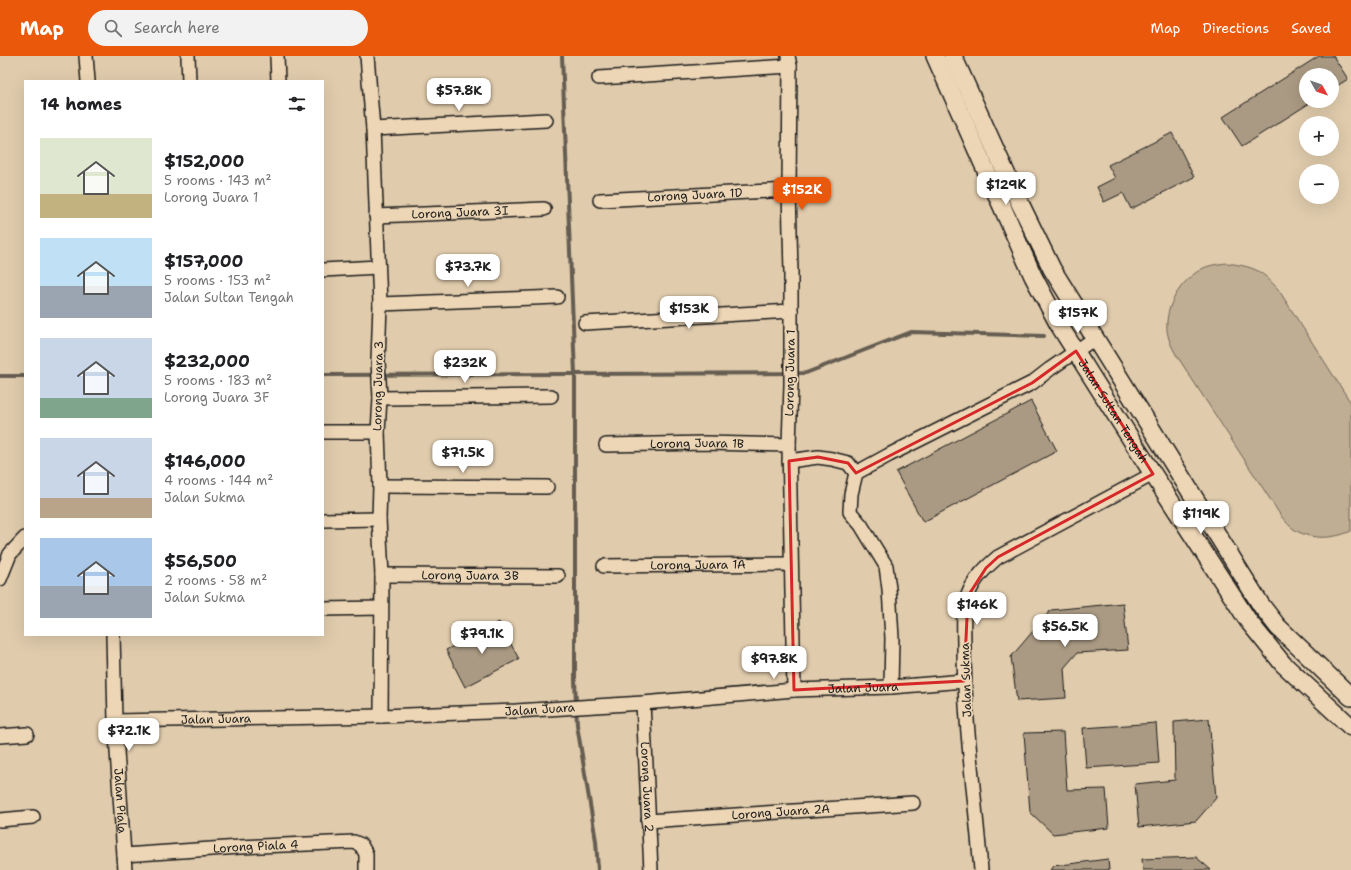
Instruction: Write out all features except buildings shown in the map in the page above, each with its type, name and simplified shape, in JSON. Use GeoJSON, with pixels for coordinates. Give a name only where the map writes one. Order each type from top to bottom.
{"type":"FeatureCollection","features":[{"type":"Feature","properties":{"kind":"main road","name":"Jalan Sultan Tengah"},"geometry":{"type":"LineString","coordinates":[[935,56],[1032,276],[1058,325],[1153,474],[1262,640],[1283,664],[1351,727]]}},
{"type":"Feature","properties":{"kind":"main road","name":"Jalan Sultan Tengah"},"geometry":{"type":"LineString","coordinates":[[953,56],[1052,269],[1261,605],[1278,627],[1351,697]]}},
{"type":"Feature","properties":{"kind":"street"},"geometry":{"type":"LineString","coordinates":[[86,56],[88,80]]}},
{"type":"Feature","properties":{"kind":"street"},"geometry":{"type":"LineString","coordinates":[[188,56],[189,80]]}},
{"type":"Feature","properties":{"kind":"street"},"geometry":{"type":"LineString","coordinates":[[277,56],[278,80]]}},
{"type":"Feature","properties":{"kind":"street","name":"Lorong Juara 3"},"geometry":{"type":"LineString","coordinates":[[367,56],[373,129],[380,304],[378,361],[380,398],[378,432],[380,486],[379,519],[382,575],[381,716]]}},
{"type":"Feature","properties":{"kind":"street"},"geometry":{"type":"LineString","coordinates":[[598,78],[789,61]]}},
{"type":"Feature","properties":{"kind":"street","name":"Lorong Juara 1"},"geometry":{"type":"LineString","coordinates":[[789,61],[791,311],[789,461],[794,690]]}},
{"type":"Feature","properties":{"kind":"street"},"geometry":{"type":"LineString","coordinates":[[373,129],[546,120]]}},
{"type":"Feature","properties":{"kind":"street","name":"Lorong Juara 1D"},"geometry":{"type":"LineString","coordinates":[[600,200],[789,190]]}},
{"type":"Feature","properties":{"kind":"street","name":"Lorong Juara 3I"},"geometry":{"type":"LineString","coordinates":[[376,216],[544,209]]}},
{"type":"Feature","properties":{"kind":"street"},"geometry":{"type":"LineString","coordinates":[[324,270],[378,267]]}},
{"type":"Feature","properties":{"kind":"street"},"geometry":{"type":"LineString","coordinates":[[380,304],[557,297]]}},
{"type":"Feature","properties":{"kind":"street"},"geometry":{"type":"LineString","coordinates":[[585,323],[791,311]]}},
{"type":"Feature","properties":{"kind":"street"},"geometry":{"type":"LineString","coordinates":[[891,687],[892,638],[886,566],[861,525],[850,512],[851,494],[856,473],[1032,383],[1095,338]]}},
{"type":"Feature","properties":{"kind":"street"},"geometry":{"type":"LineString","coordinates":[[380,398],[551,396]]}},
{"type":"Feature","properties":{"kind":"street"},"geometry":{"type":"LineString","coordinates":[[324,432],[378,432]]}},
{"type":"Feature","properties":{"kind":"street","name":"Lorong Juara 1B"},"geometry":{"type":"LineString","coordinates":[[606,445],[706,442],[789,444]]}},
{"type":"Feature","properties":{"kind":"street"},"geometry":{"type":"LineString","coordinates":[[789,461],[818,457],[848,464],[856,473]]}},
{"type":"Feature","properties":{"kind":"street","name":"Jalan Sukma"},"geometry":{"type":"LineString","coordinates":[[981,870],[964,681],[965,615],[968,596],[975,581],[998,557],[1153,474]]}},
{"type":"Feature","properties":{"kind":"street"},"geometry":{"type":"LineString","coordinates":[[380,486],[547,487]]}},
{"type":"Feature","properties":{"kind":"street"},"geometry":{"type":"LineString","coordinates":[[324,520],[379,519]]}},
{"type":"Feature","properties":{"kind":"street"},"geometry":{"type":"LineString","coordinates":[[0,580],[10,554],[24,539]]}},
{"type":"Feature","properties":{"kind":"street","name":"Lorong Juara 1A"},"geometry":{"type":"LineString","coordinates":[[604,566],[791,564]]}},
{"type":"Feature","properties":{"kind":"street","name":"Lorong Juara 3B"},"geometry":{"type":"LineString","coordinates":[[382,575],[558,576]]}},
{"type":"Feature","properties":{"kind":"street"},"geometry":{"type":"LineString","coordinates":[[324,609],[381,608]]}},
{"type":"Feature","properties":{"kind":"street","name":"Jalan Piala"},"geometry":{"type":"LineString","coordinates":[[113,636],[115,721],[125,870]]}},
{"type":"Feature","properties":{"kind":"street","name":"Jalan Juara"},"geometry":{"type":"LineString","coordinates":[[115,721],[381,716],[516,711],[558,707],[643,703],[794,690],[891,687],[964,681]]}},
{"type":"Feature","properties":{"kind":"street","name":"Lorong Juara 2"},"geometry":{"type":"LineString","coordinates":[[643,703],[651,870]]}},
{"type":"Feature","properties":{"kind":"street"},"geometry":{"type":"LineString","coordinates":[[0,736],[27,734]]}},
{"type":"Feature","properties":{"kind":"street","name":"Lorong Juara 2A"},"geometry":{"type":"LineString","coordinates":[[648,821],[913,803]]}},
{"type":"Feature","properties":{"kind":"street"},"geometry":{"type":"LineString","coordinates":[[0,820],[33,817]]}},
{"type":"Feature","properties":{"kind":"street","name":"Lorong Piala 4"},"geometry":{"type":"LineString","coordinates":[[124,855],[240,847],[354,842],[361,845],[366,854],[366,870]]}},
{"type":"Feature","properties":{"kind":"highlighted area"},"geometry":{"type":"Polygon","coordinates":[[[1076,351],[1153,474],[998,557],[986,568],[968,596],[964,681],[794,690],[789,461],[818,457],[848,463],[856,473],[1032,383],[1076,351]]]}},
{"type":"Feature","properties":{"kind":"shaded area"},"geometry":{"type":"Polygon","coordinates":[[[1227,263],[1256,270],[1266,277],[1278,289],[1351,403],[1351,531],[1337,536],[1315,537],[1301,533],[1293,529],[1288,524],[1281,516],[1172,347],[1167,330],[1168,312],[1180,288],[1186,281],[1203,268],[1227,263]]]}},
{"type":"Feature","properties":{"kind":"waterway"},"geometry":{"type":"LineString","coordinates":[[562,56],[575,374],[575,680],[577,725],[596,841],[598,870]]}},
{"type":"Feature","properties":{"kind":"waterway"},"geometry":{"type":"LineString","coordinates":[[324,375],[806,373],[911,332],[1044,336]]}},
{"type":"Feature","properties":{"kind":"waterway"},"geometry":{"type":"LineString","coordinates":[[0,376],[24,376]]}}]}
